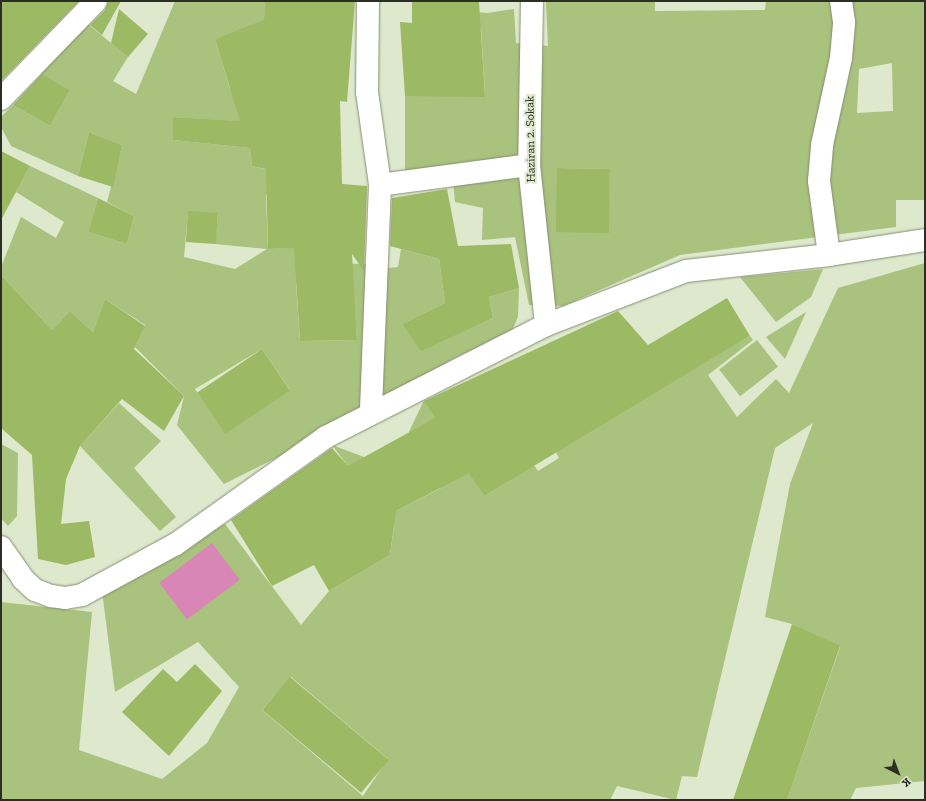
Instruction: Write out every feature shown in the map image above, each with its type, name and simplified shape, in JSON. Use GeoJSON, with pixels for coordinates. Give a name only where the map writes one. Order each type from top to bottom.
{"type":"FeatureCollection","features":[{"type":"Feature","properties":{"kind":"street"},"geometry":{"type":"LineString","coordinates":[[1,99],[96,1]]}},
{"type":"Feature","properties":{"kind":"street"},"geometry":{"type":"LineString","coordinates":[[368,1],[367,92],[380,185],[371,414]]}},
{"type":"Feature","properties":{"kind":"street","name":"Haziran 2. Sokak"},"geometry":{"type":"LineString","coordinates":[[532,1],[529,165],[546,325]]}},
{"type":"Feature","properties":{"kind":"street"},"geometry":{"type":"LineString","coordinates":[[829,255],[819,181],[822,144],[841,58],[844,22],[841,1]]}},
{"type":"Feature","properties":{"kind":"street"},"geometry":{"type":"LineString","coordinates":[[380,185],[529,165]]}},
{"type":"Feature","properties":{"kind":"street"},"geometry":{"type":"LineString","coordinates":[[1,547],[23,579],[35,590],[51,596],[65,598],[82,595],[176,544],[321,441],[546,325],[686,272],[829,255],[925,240]]}},
{"type":"Feature","properties":{"kind":"green space"},"geometry":{"type":"Polygon","coordinates":[[[175,1],[265,1],[262,101],[250,122],[174,117],[173,140],[250,148],[252,166],[265,169],[268,157],[310,194],[266,195],[268,249],[308,247],[308,263],[371,264],[372,270],[398,267],[401,249],[439,259],[445,303],[402,324],[421,350],[493,318],[489,297],[519,288],[518,317],[511,333],[454,358],[403,395],[224,484],[177,425],[184,396],[135,347],[145,325],[105,299],[93,332],[70,311],[52,330],[1,275],[1,267],[21,217],[56,238],[64,222],[16,192],[30,166],[98,198],[88,232],[127,244],[134,216],[107,202],[122,145],[89,132],[78,176],[11,146],[1,127],[1,117],[13,105],[50,126],[70,90],[36,71],[88,24],[128,57],[113,81],[136,94],[175,1]],[[232,33],[215,39],[230,89],[258,75],[232,33]],[[188,212],[184,257],[235,269],[267,249],[215,244],[218,214],[188,212]],[[353,282],[296,284],[300,341],[357,340],[353,282]],[[262,349],[195,389],[226,433],[290,390],[262,349]]]}},
{"type":"Feature","properties":{"kind":"green space"},"geometry":{"type":"Polygon","coordinates":[[[546,1],[655,1],[655,11],[765,10],[766,1],[925,1],[925,200],[896,200],[896,227],[680,255],[563,306],[529,305],[515,237],[482,240],[483,208],[455,202],[452,170],[405,172],[405,96],[485,96],[481,28],[428,24],[428,8],[487,13],[514,9],[516,43],[548,46],[546,1]],[[892,63],[859,69],[857,113],[893,111],[892,63]],[[557,168],[559,231],[608,229],[610,169],[557,168]]]}},
{"type":"Feature","properties":{"kind":"green space"},"geometry":{"type":"Polygon","coordinates":[[[925,263],[925,781],[856,788],[850,800],[787,800],[840,647],[792,624],[765,617],[790,484],[813,423],[775,448],[697,777],[682,776],[676,800],[617,786],[610,800],[1,800],[1,602],[92,612],[79,750],[162,779],[207,743],[239,687],[198,642],[115,692],[102,591],[208,531],[225,524],[301,625],[329,591],[390,555],[394,527],[332,445],[364,457],[392,513],[441,488],[409,432],[424,400],[484,496],[534,465],[538,471],[559,458],[556,452],[750,336],[753,340],[708,375],[737,417],[776,379],[789,393],[838,288],[925,263]],[[291,677],[262,710],[363,796],[388,759],[291,677]]]}},
{"type":"Feature","properties":{"kind":"green space"},"geometry":{"type":"Polygon","coordinates":[[[823,269],[811,297],[776,322],[740,277],[823,269]]]}},
{"type":"Feature","properties":{"kind":"green space"},"geometry":{"type":"Polygon","coordinates":[[[806,312],[785,359],[766,337],[806,312]]]}},
{"type":"Feature","properties":{"kind":"green space"},"geometry":{"type":"Polygon","coordinates":[[[757,340],[778,367],[740,396],[719,370],[757,340]]]}},
{"type":"Feature","properties":{"kind":"green space"},"geometry":{"type":"Polygon","coordinates":[[[119,403],[161,441],[134,468],[176,517],[160,531],[80,446],[119,403]]]}},
{"type":"Feature","properties":{"kind":"green space"},"geometry":{"type":"Polygon","coordinates":[[[1,444],[18,453],[17,516],[8,526],[1,518],[1,444]]]}},
{"type":"Feature","properties":{"kind":"shaded area"},"geometry":{"type":"Polygon","coordinates":[[[212,543],[240,580],[187,619],[159,583],[212,543]]]}},
{"type":"Feature","properties":{"kind":"building"},"geometry":{"type":"Polygon","coordinates":[[[1,1],[79,1],[1,81],[1,1]]]}},
{"type":"Feature","properties":{"kind":"building"},"geometry":{"type":"Polygon","coordinates":[[[108,1],[121,1],[102,35],[90,25],[105,10],[108,1]]]}},
{"type":"Feature","properties":{"kind":"building"},"geometry":{"type":"Polygon","coordinates":[[[265,1],[355,1],[347,102],[340,101],[342,184],[367,186],[364,271],[352,254],[357,340],[300,341],[294,248],[268,249],[266,169],[252,166],[250,148],[173,140],[173,117],[240,121],[215,39],[264,20],[265,1]]]}},
{"type":"Feature","properties":{"kind":"building"},"geometry":{"type":"Polygon","coordinates":[[[412,1],[479,1],[485,97],[405,96],[400,22],[412,23],[412,1]]]}},
{"type":"Feature","properties":{"kind":"building"},"geometry":{"type":"Polygon","coordinates":[[[119,9],[148,34],[128,57],[111,43],[119,9]]]}},
{"type":"Feature","properties":{"kind":"building"},"geometry":{"type":"Polygon","coordinates":[[[42,74],[70,90],[50,126],[13,105],[42,74]]]}},
{"type":"Feature","properties":{"kind":"building"},"geometry":{"type":"Polygon","coordinates":[[[89,132],[122,145],[113,187],[78,176],[89,132]]]}},
{"type":"Feature","properties":{"kind":"building"},"geometry":{"type":"Polygon","coordinates":[[[1,151],[30,166],[1,220],[1,151]]]}},
{"type":"Feature","properties":{"kind":"building"},"geometry":{"type":"Polygon","coordinates":[[[557,168],[610,169],[609,233],[556,232],[557,168]]]}},
{"type":"Feature","properties":{"kind":"building"},"geometry":{"type":"Polygon","coordinates":[[[447,189],[458,246],[511,244],[519,288],[489,297],[493,318],[421,351],[402,324],[445,303],[439,259],[390,246],[392,198],[447,189]]]}},
{"type":"Feature","properties":{"kind":"building"},"geometry":{"type":"Polygon","coordinates":[[[98,198],[134,216],[127,244],[88,232],[98,198]]]}},
{"type":"Feature","properties":{"kind":"building"},"geometry":{"type":"Polygon","coordinates":[[[188,211],[218,213],[216,244],[186,242],[188,211]]]}},
{"type":"Feature","properties":{"kind":"building"},"geometry":{"type":"Polygon","coordinates":[[[1,275],[52,330],[70,311],[93,332],[105,299],[145,326],[134,349],[184,396],[164,431],[122,399],[80,446],[66,479],[61,524],[89,521],[95,557],[66,565],[38,559],[32,455],[1,428],[1,275]]]}},
{"type":"Feature","properties":{"kind":"building"},"geometry":{"type":"Polygon","coordinates":[[[727,298],[750,336],[484,496],[469,473],[396,511],[390,555],[329,591],[314,565],[272,586],[231,520],[332,448],[348,466],[435,418],[424,401],[618,311],[648,345],[727,298]]]}},
{"type":"Feature","properties":{"kind":"building"},"geometry":{"type":"Polygon","coordinates":[[[262,349],[290,390],[225,434],[197,393],[262,349]]]}},
{"type":"Feature","properties":{"kind":"building"},"geometry":{"type":"Polygon","coordinates":[[[792,624],[840,646],[787,800],[733,800],[792,624]]]}},
{"type":"Feature","properties":{"kind":"building"},"geometry":{"type":"Polygon","coordinates":[[[195,664],[222,691],[169,756],[122,712],[163,669],[177,682],[195,664]]]}},
{"type":"Feature","properties":{"kind":"building"},"geometry":{"type":"Polygon","coordinates":[[[290,677],[389,760],[361,793],[262,710],[290,677]]]}}]}
